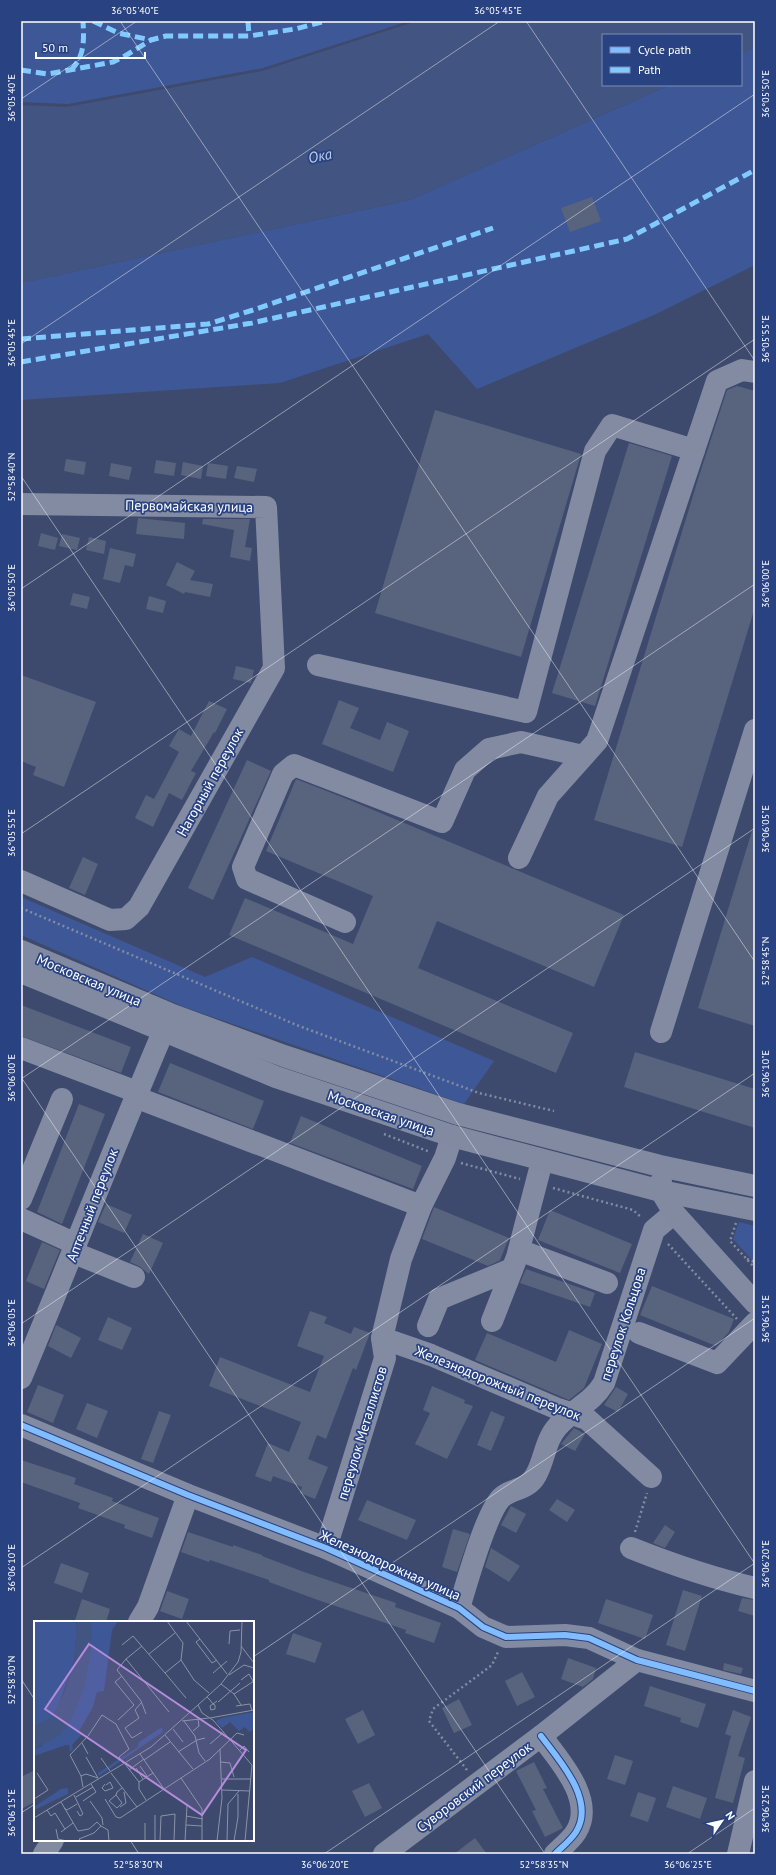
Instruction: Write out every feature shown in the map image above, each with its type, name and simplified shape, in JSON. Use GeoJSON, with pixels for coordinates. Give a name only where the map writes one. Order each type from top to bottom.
{"type":"FeatureCollection","features":[{"type":"Feature","properties":{"kind":"main road","name":"Московская улица"},"geometry":{"type":"LineString","coordinates":[[21,951],[170,1014],[307,1064],[458,1114],[660,1166],[755,1186]]}},
{"type":"Feature","properties":{"kind":"main road","name":"Московская улица"},"geometry":{"type":"LineString","coordinates":[[21,972],[163,1032],[276,1077],[452,1136],[747,1214]]}},
{"type":"Feature","properties":{"kind":"main road"},"geometry":{"type":"LineString","coordinates":[[660,1166],[661,1191],[674,1213],[755,1303]]}},
{"type":"Feature","properties":{"kind":"main road"},"geometry":{"type":"LineString","coordinates":[[738,1854],[749,1830],[755,1781]]}},
{"type":"Feature","properties":{"kind":"street"},"geometry":{"type":"LineString","coordinates":[[519,858],[548,796],[597,741],[717,381],[742,370],[755,372]]}},
{"type":"Feature","properties":{"kind":"street"},"geometry":{"type":"LineString","coordinates":[[318,666],[526,712],[596,451],[612,425],[694,450]]}},
{"type":"Feature","properties":{"kind":"street","name":"Первомайская улица"},"geometry":{"type":"LineString","coordinates":[[21,504],[266,507],[273,621]]}},
{"type":"Feature","properties":{"kind":"street","name":"Нагорный переулок"},"geometry":{"type":"LineString","coordinates":[[21,881],[110,920],[126,919],[139,907],[274,668],[273,621]]}},
{"type":"Feature","properties":{"kind":"street"},"geometry":{"type":"LineString","coordinates":[[661,1032],[755,730]]}},
{"type":"Feature","properties":{"kind":"street"},"geometry":{"type":"LineString","coordinates":[[345,922],[247,879],[243,867],[283,774],[294,765],[442,822],[465,770],[489,749],[521,742],[583,756]]}},
{"type":"Feature","properties":{"kind":"street","name":"Аптечный переулок"},"geometry":{"type":"LineString","coordinates":[[21,1378],[163,1032]]}},
{"type":"Feature","properties":{"kind":"street"},"geometry":{"type":"LineString","coordinates":[[21,1048],[136,1095],[421,1206]]}},
{"type":"Feature","properties":{"kind":"street"},"geometry":{"type":"LineString","coordinates":[[21,1200],[62,1099]]}},
{"type":"Feature","properties":{"kind":"street","name":"переулок Металлистов"},"geometry":{"type":"LineString","coordinates":[[326,1548],[385,1358],[382,1338],[401,1259],[421,1206],[445,1158],[452,1136]]}},
{"type":"Feature","properties":{"kind":"street"},"geometry":{"type":"LineString","coordinates":[[492,1321],[516,1259],[542,1161]]}},
{"type":"Feature","properties":{"kind":"street"},"geometry":{"type":"LineString","coordinates":[[654,1230],[674,1213]]}},
{"type":"Feature","properties":{"kind":"street"},"geometry":{"type":"LineString","coordinates":[[21,1219],[134,1277]]}},
{"type":"Feature","properties":{"kind":"street","name":"переулок Кольцова"},"geometry":{"type":"LineString","coordinates":[[459,1608],[491,1514],[502,1498],[526,1487],[536,1475],[548,1439],[558,1426],[572,1413],[590,1401],[604,1383],[654,1230]]}},
{"type":"Feature","properties":{"kind":"street"},"geometry":{"type":"LineString","coordinates":[[428,1326],[439,1299],[516,1259],[607,1283]]}},
{"type":"Feature","properties":{"kind":"street"},"geometry":{"type":"LineString","coordinates":[[639,1333],[716,1363],[751,1327]]}},
{"type":"Feature","properties":{"kind":"street","name":"Железнодорожный переулок"},"geometry":{"type":"LineString","coordinates":[[382,1338],[431,1355],[558,1409],[587,1418],[651,1477]]}},
{"type":"Feature","properties":{"kind":"street","name":"Железнодорожная улица"},"geometry":{"type":"LineString","coordinates":[[21,1425],[188,1495],[326,1548],[459,1608],[483,1626],[506,1637],[565,1635],[589,1638],[637,1660],[755,1691]]}},
{"type":"Feature","properties":{"kind":"street"},"geometry":{"type":"LineString","coordinates":[[140,1621],[148,1607],[188,1495]]}},
{"type":"Feature","properties":{"kind":"street"},"geometry":{"type":"LineString","coordinates":[[631,1548],[670,1564],[725,1581],[755,1588]]}},
{"type":"Feature","properties":{"kind":"street","name":"Суворовский переулок"},"geometry":{"type":"LineString","coordinates":[[399,1850],[477,1784],[541,1736],[637,1660]]}},
{"type":"Feature","properties":{"kind":"street"},"geometry":{"type":"LineString","coordinates":[[541,1736],[574,1782],[581,1804],[581,1819],[576,1832],[555,1854]]}},
{"type":"Feature","properties":{"kind":"street"},"geometry":{"type":"LineString","coordinates":[[44,1854],[52,1841]]}},
{"type":"Feature","properties":{"kind":"path"},"geometry":{"type":"LineString","coordinates":[[21,908],[299,1026],[479,1093],[554,1111]]}},
{"type":"Feature","properties":{"kind":"path"},"geometry":{"type":"LineString","coordinates":[[383,1134],[445,1158],[633,1210],[751,1327]]}},
{"type":"Feature","properties":{"kind":"path"},"geometry":{"type":"LineString","coordinates":[[747,1214],[735,1224],[730,1241],[755,1268]]}},
{"type":"Feature","properties":{"kind":"path"},"geometry":{"type":"LineString","coordinates":[[746,1258],[755,1262]]}},
{"type":"Feature","properties":{"kind":"path"},"geometry":{"type":"LineString","coordinates":[[631,1548],[651,1477]]}},
{"type":"Feature","properties":{"kind":"path"},"geometry":{"type":"LineString","coordinates":[[477,1784],[429,1721],[433,1709],[492,1665],[506,1637]]}},
{"type":"Feature","properties":{"kind":"shaded area"},"geometry":{"type":"Polygon","coordinates":[[[21,21],[409,21],[263,68],[68,104],[21,102],[21,21]]]}},
{"type":"Feature","properties":{"kind":"shaded area"},"geometry":{"type":"Polygon","coordinates":[[[755,47],[755,265],[654,315],[477,389],[428,334],[280,383],[21,400],[21,283],[410,200],[668,86],[742,86],[742,53],[755,47]]]}},
{"type":"Feature","properties":{"kind":"shaded area"},"geometry":{"type":"Polygon","coordinates":[[[21,897],[205,977],[252,957],[494,1061],[464,1104],[184,1007],[21,935],[21,897]]]}},
{"type":"Feature","properties":{"kind":"shaded area"},"geometry":{"type":"Polygon","coordinates":[[[739,1222],[755,1226],[755,1263],[733,1239],[739,1222]]]}},
{"type":"Feature","properties":{"kind":"water","name":"Ока"},"geometry":{"type":"Polygon","coordinates":[[[417,21],[755,21],[755,48],[742,54],[742,34],[602,34],[602,86],[668,86],[410,200],[21,283],[21,105],[67,107],[262,71],[417,21]]]}},
{"type":"Feature","properties":{"kind":"building"},"geometry":{"type":"Polygon","coordinates":[[[592,197],[601,221],[570,232],[561,208],[592,197]]]}},
{"type":"Feature","properties":{"kind":"building"},"geometry":{"type":"Polygon","coordinates":[[[737,386],[755,391],[755,607],[682,847],[594,820],[699,476],[727,390],[737,386]]]}},
{"type":"Feature","properties":{"kind":"building"},"geometry":{"type":"Polygon","coordinates":[[[435,410],[581,454],[521,657],[375,613],[435,410]]]}},
{"type":"Feature","properties":{"kind":"building"},"geometry":{"type":"Polygon","coordinates":[[[629,443],[672,456],[595,706],[552,693],[629,443]]]}},
{"type":"Feature","properties":{"kind":"building"},"geometry":{"type":"Polygon","coordinates":[[[66,459],[86,462],[84,475],[64,471],[66,459]]]}},
{"type":"Feature","properties":{"kind":"building"},"geometry":{"type":"Polygon","coordinates":[[[156,460],[176,463],[174,476],[154,473],[156,460]]]}},
{"type":"Feature","properties":{"kind":"building"},"geometry":{"type":"Polygon","coordinates":[[[183,462],[203,466],[201,479],[181,475],[183,462]]]}},
{"type":"Feature","properties":{"kind":"building"},"geometry":{"type":"Polygon","coordinates":[[[111,463],[132,467],[129,480],[109,476],[111,463]]]}},
{"type":"Feature","properties":{"kind":"building"},"geometry":{"type":"Polygon","coordinates":[[[208,463],[228,466],[226,479],[206,476],[208,463]]]}},
{"type":"Feature","properties":{"kind":"building"},"geometry":{"type":"Polygon","coordinates":[[[237,466],[257,469],[254,482],[234,478],[237,466]]]}},
{"type":"Feature","properties":{"kind":"building"},"geometry":{"type":"Polygon","coordinates":[[[138,518],[185,523],[184,539],[136,534],[138,518]]]}},
{"type":"Feature","properties":{"kind":"building"},"geometry":{"type":"Polygon","coordinates":[[[203,519],[250,519],[245,547],[252,548],[250,561],[230,557],[234,530],[202,524],[203,519]]]}},
{"type":"Feature","properties":{"kind":"building"},"geometry":{"type":"Polygon","coordinates":[[[41,533],[58,538],[55,550],[38,546],[41,533]]]}},
{"type":"Feature","properties":{"kind":"building"},"geometry":{"type":"Polygon","coordinates":[[[62,534],[80,538],[77,550],[59,546],[62,534]]]}},
{"type":"Feature","properties":{"kind":"building"},"geometry":{"type":"Polygon","coordinates":[[[89,537],[106,541],[104,554],[86,550],[89,537]]]}},
{"type":"Feature","properties":{"kind":"building"},"geometry":{"type":"Polygon","coordinates":[[[110,548],[136,554],[133,567],[125,565],[120,583],[103,579],[110,548]]]}},
{"type":"Feature","properties":{"kind":"building"},"geometry":{"type":"Polygon","coordinates":[[[177,562],[195,571],[190,580],[213,584],[210,597],[185,592],[184,594],[166,585],[177,562]]]}},
{"type":"Feature","properties":{"kind":"building"},"geometry":{"type":"Polygon","coordinates":[[[73,593],[90,597],[87,609],[70,605],[73,593]]]}},
{"type":"Feature","properties":{"kind":"building"},"geometry":{"type":"Polygon","coordinates":[[[149,596],[166,601],[163,613],[146,609],[149,596]]]}},
{"type":"Feature","properties":{"kind":"building"},"geometry":{"type":"Polygon","coordinates":[[[236,666],[254,670],[251,683],[233,679],[236,666]]]}},
{"type":"Feature","properties":{"kind":"building"},"geometry":{"type":"Polygon","coordinates":[[[21,675],[96,702],[64,787],[33,775],[36,767],[21,761],[21,675]]]}},
{"type":"Feature","properties":{"kind":"building"},"geometry":{"type":"Polygon","coordinates":[[[339,700],[359,708],[350,728],[380,740],[387,722],[409,731],[393,772],[322,744],[339,700]]]}},
{"type":"Feature","properties":{"kind":"building"},"geometry":{"type":"Polygon","coordinates":[[[209,701],[227,709],[215,733],[214,732],[191,771],[196,773],[182,800],[169,793],[153,827],[135,818],[146,795],[154,799],[179,752],[169,746],[179,729],[191,736],[209,701]]]}},
{"type":"Feature","properties":{"kind":"building"},"geometry":{"type":"Polygon","coordinates":[[[247,760],[271,771],[213,900],[188,888],[247,760]]]}},
{"type":"Feature","properties":{"kind":"building"},"geometry":{"type":"Polygon","coordinates":[[[296,779],[624,915],[594,987],[437,921],[418,968],[573,1033],[556,1073],[229,935],[245,898],[353,944],[373,896],[266,851],[296,779]]]}},
{"type":"Feature","properties":{"kind":"building"},"geometry":{"type":"Polygon","coordinates":[[[752,831],[755,831],[755,1026],[698,1008],[752,831]]]}},
{"type":"Feature","properties":{"kind":"building"},"geometry":{"type":"Polygon","coordinates":[[[83,857],[98,864],[85,895],[69,888],[83,857]]]}},
{"type":"Feature","properties":{"kind":"building"},"geometry":{"type":"Polygon","coordinates":[[[21,1005],[131,1047],[121,1073],[21,1036],[21,1005]]]}},
{"type":"Feature","properties":{"kind":"building"},"geometry":{"type":"Polygon","coordinates":[[[635,1052],[755,1089],[755,1128],[624,1087],[635,1052]]]}},
{"type":"Feature","properties":{"kind":"building"},"geometry":{"type":"Polygon","coordinates":[[[170,1063],[264,1101],[253,1129],[158,1092],[170,1063]]]}},
{"type":"Feature","properties":{"kind":"building"},"geometry":{"type":"Polygon","coordinates":[[[79,1104],[105,1114],[62,1224],[37,1212],[79,1104]]]}},
{"type":"Feature","properties":{"kind":"building"},"geometry":{"type":"Polygon","coordinates":[[[301,1116],[422,1166],[413,1189],[290,1143],[301,1116]]]}},
{"type":"Feature","properties":{"kind":"building"},"geometry":{"type":"Polygon","coordinates":[[[106,1204],[132,1215],[124,1233],[98,1222],[106,1204]]]}},
{"type":"Feature","properties":{"kind":"building"},"geometry":{"type":"Polygon","coordinates":[[[434,1207],[509,1238],[501,1260],[488,1266],[422,1239],[434,1207]]]}},
{"type":"Feature","properties":{"kind":"building"},"geometry":{"type":"Polygon","coordinates":[[[550,1210],[632,1244],[620,1273],[538,1240],[550,1210]]]}},
{"type":"Feature","properties":{"kind":"building"},"geometry":{"type":"Polygon","coordinates":[[[143,1234],[163,1243],[149,1274],[139,1266],[130,1262],[143,1234]]]}},
{"type":"Feature","properties":{"kind":"building"},"geometry":{"type":"Polygon","coordinates":[[[42,1242],[60,1250],[44,1289],[26,1281],[42,1242]]]}},
{"type":"Feature","properties":{"kind":"building"},"geometry":{"type":"Polygon","coordinates":[[[526,1269],[595,1293],[590,1307],[520,1283],[526,1269]]]}},
{"type":"Feature","properties":{"kind":"building"},"geometry":{"type":"Polygon","coordinates":[[[652,1286],[734,1319],[729,1332],[716,1346],[640,1315],[652,1286]]]}},
{"type":"Feature","properties":{"kind":"building"},"geometry":{"type":"Polygon","coordinates":[[[310,1311],[327,1317],[324,1323],[351,1334],[354,1327],[370,1333],[356,1370],[353,1368],[326,1439],[317,1435],[308,1459],[328,1467],[315,1499],[300,1493],[302,1487],[273,1476],[271,1482],[255,1476],[268,1443],[289,1452],[301,1422],[209,1386],[220,1357],[310,1392],[324,1356],[297,1346],[310,1311]]]}},
{"type":"Feature","properties":{"kind":"building"},"geometry":{"type":"Polygon","coordinates":[[[108,1317],[132,1328],[122,1350],[98,1340],[108,1317]]]}},
{"type":"Feature","properties":{"kind":"building"},"geometry":{"type":"Polygon","coordinates":[[[56,1325],[81,1338],[71,1358],[48,1346],[56,1325]]]}},
{"type":"Feature","properties":{"kind":"building"},"geometry":{"type":"Polygon","coordinates":[[[569,1330],[602,1344],[584,1388],[569,1400],[475,1360],[487,1333],[556,1362],[569,1330]]]}},
{"type":"Feature","properties":{"kind":"building"},"geometry":{"type":"Polygon","coordinates":[[[38,1385],[64,1395],[53,1423],[27,1412],[38,1385]]]}},
{"type":"Feature","properties":{"kind":"building"},"geometry":{"type":"Polygon","coordinates":[[[432,1386],[465,1400],[464,1403],[473,1406],[447,1459],[415,1444],[430,1413],[423,1410],[432,1386]]]}},
{"type":"Feature","properties":{"kind":"building"},"geometry":{"type":"Polygon","coordinates":[[[616,1387],[628,1394],[618,1412],[604,1405],[616,1387]]]}},
{"type":"Feature","properties":{"kind":"building"},"geometry":{"type":"Polygon","coordinates":[[[87,1403],[108,1411],[97,1438],[76,1429],[87,1403]]]}},
{"type":"Feature","properties":{"kind":"building"},"geometry":{"type":"Polygon","coordinates":[[[159,1411],[171,1415],[153,1463],[141,1459],[159,1411]]]}},
{"type":"Feature","properties":{"kind":"building"},"geometry":{"type":"Polygon","coordinates":[[[491,1411],[505,1417],[491,1451],[477,1445],[491,1411]]]}},
{"type":"Feature","properties":{"kind":"building"},"geometry":{"type":"Polygon","coordinates":[[[574,1428],[585,1434],[575,1451],[561,1444],[574,1428]]]}},
{"type":"Feature","properties":{"kind":"building"},"geometry":{"type":"Polygon","coordinates":[[[21,1460],[76,1478],[74,1484],[113,1498],[112,1501],[159,1518],[152,1538],[124,1528],[125,1525],[78,1508],[80,1503],[21,1482],[21,1460]]]}},
{"type":"Feature","properties":{"kind":"building"},"geometry":{"type":"Polygon","coordinates":[[[557,1499],[575,1510],[567,1522],[549,1510],[557,1499]]]}},
{"type":"Feature","properties":{"kind":"building"},"geometry":{"type":"Polygon","coordinates":[[[367,1500],[416,1520],[407,1540],[358,1520],[367,1500]]]}},
{"type":"Feature","properties":{"kind":"building"},"geometry":{"type":"Polygon","coordinates":[[[511,1506],[526,1514],[516,1533],[501,1525],[511,1506]]]}},
{"type":"Feature","properties":{"kind":"building"},"geometry":{"type":"Polygon","coordinates":[[[665,1525],[675,1532],[665,1548],[653,1543],[665,1525]]]}},
{"type":"Feature","properties":{"kind":"building"},"geometry":{"type":"Polygon","coordinates":[[[453,1529],[470,1534],[457,1572],[442,1567],[453,1529]]]}},
{"type":"Feature","properties":{"kind":"building"},"geometry":{"type":"Polygon","coordinates":[[[188,1532],[233,1547],[233,1545],[304,1572],[396,1603],[395,1607],[441,1623],[434,1643],[405,1633],[406,1630],[315,1599],[269,1582],[269,1580],[181,1552],[188,1532]]]}},
{"type":"Feature","properties":{"kind":"building"},"geometry":{"type":"Polygon","coordinates":[[[491,1548],[520,1566],[509,1582],[485,1567],[491,1548]]]}},
{"type":"Feature","properties":{"kind":"building"},"geometry":{"type":"Polygon","coordinates":[[[61,1563],[89,1573],[82,1593],[54,1583],[61,1563]]]}},
{"type":"Feature","properties":{"kind":"building"},"geometry":{"type":"Polygon","coordinates":[[[683,1590],[702,1596],[685,1651],[666,1645],[683,1590]]]}},
{"type":"Feature","properties":{"kind":"building"},"geometry":{"type":"Polygon","coordinates":[[[167,1591],[189,1599],[182,1619],[160,1611],[167,1591]]]}},
{"type":"Feature","properties":{"kind":"building"},"geometry":{"type":"Polygon","coordinates":[[[742,1598],[755,1600],[755,1616],[738,1611],[742,1598]]]}},
{"type":"Feature","properties":{"kind":"building"},"geometry":{"type":"Polygon","coordinates":[[[82,1599],[110,1609],[106,1621],[75,1620],[82,1599]]]}},
{"type":"Feature","properties":{"kind":"building"},"geometry":{"type":"Polygon","coordinates":[[[606,1599],[653,1615],[645,1639],[598,1623],[606,1599]]]}},
{"type":"Feature","properties":{"kind":"building"},"geometry":{"type":"Polygon","coordinates":[[[293,1633],[322,1643],[315,1663],[286,1654],[293,1633]]]}},
{"type":"Feature","properties":{"kind":"building"},"geometry":{"type":"Polygon","coordinates":[[[568,1658],[596,1668],[593,1679],[583,1687],[561,1679],[568,1658]]]}},
{"type":"Feature","properties":{"kind":"building"},"geometry":{"type":"Polygon","coordinates":[[[724,1663],[743,1668],[741,1674],[723,1670],[724,1663]]]}},
{"type":"Feature","properties":{"kind":"building"},"geometry":{"type":"Polygon","coordinates":[[[522,1672],[535,1697],[517,1706],[505,1681],[522,1672]]]}},
{"type":"Feature","properties":{"kind":"building"},"geometry":{"type":"Polygon","coordinates":[[[650,1686],[706,1704],[698,1728],[680,1722],[681,1718],[644,1706],[650,1686]]]}},
{"type":"Feature","properties":{"kind":"building"},"geometry":{"type":"Polygon","coordinates":[[[459,1699],[472,1725],[454,1733],[442,1708],[459,1699]]]}},
{"type":"Feature","properties":{"kind":"building"},"geometry":{"type":"Polygon","coordinates":[[[363,1710],[375,1735],[358,1744],[345,1719],[363,1710]]]}},
{"type":"Feature","properties":{"kind":"building"},"geometry":{"type":"Polygon","coordinates":[[[733,1710],[751,1717],[738,1756],[745,1758],[733,1803],[715,1798],[731,1736],[725,1734],[733,1710]]]}},
{"type":"Feature","properties":{"kind":"building"},"geometry":{"type":"Polygon","coordinates":[[[615,1755],[633,1761],[625,1785],[607,1779],[615,1755]]]}},
{"type":"Feature","properties":{"kind":"building"},"geometry":{"type":"Polygon","coordinates":[[[534,1762],[547,1788],[543,1789],[563,1828],[545,1837],[532,1811],[536,1810],[516,1771],[534,1762]]]}},
{"type":"Feature","properties":{"kind":"building"},"geometry":{"type":"Polygon","coordinates":[[[34,1770],[34,1802],[21,1809],[21,1777],[34,1770]]]}},
{"type":"Feature","properties":{"kind":"building"},"geometry":{"type":"Polygon","coordinates":[[[369,1783],[382,1808],[365,1817],[352,1791],[369,1783]]]}},
{"type":"Feature","properties":{"kind":"building"},"geometry":{"type":"Polygon","coordinates":[[[673,1786],[707,1798],[700,1819],[666,1807],[673,1786]]]}},
{"type":"Feature","properties":{"kind":"building"},"geometry":{"type":"Polygon","coordinates":[[[638,1792],[656,1798],[648,1822],[630,1816],[638,1792]]]}},
{"type":"Feature","properties":{"kind":"building"},"geometry":{"type":"Polygon","coordinates":[[[475,1838],[487,1854],[454,1854],[475,1838]]]}},
{"type":"Feature","properties":{"kind":"marked path"},"geometry":{"type":"LineString","coordinates":[[71,70],[76,65],[83,47],[83,21]]}},
{"type":"Feature","properties":{"kind":"marked path"},"geometry":{"type":"LineString","coordinates":[[93,21],[118,33],[151,40]]}},
{"type":"Feature","properties":{"kind":"marked path"},"geometry":{"type":"LineString","coordinates":[[248,21],[249,36]]}},
{"type":"Feature","properties":{"kind":"marked path"},"geometry":{"type":"LineString","coordinates":[[21,70],[48,74],[113,62],[151,40],[166,36],[249,36],[295,29],[326,21]]}},
{"type":"Feature","properties":{"kind":"marked path"},"geometry":{"type":"LineString","coordinates":[[21,362],[252,323],[627,239],[755,170]]}},
{"type":"Feature","properties":{"kind":"marked path"},"geometry":{"type":"LineString","coordinates":[[21,339],[208,324],[493,228]]}},
{"type":"Feature","properties":{"kind":"cycle path"},"geometry":{"type":"LineString","coordinates":[[21,1425],[188,1495],[326,1548],[459,1608],[483,1627],[506,1637],[565,1635],[589,1638],[637,1660],[755,1691]]}},
{"type":"Feature","properties":{"kind":"cycle path"},"geometry":{"type":"LineString","coordinates":[[541,1736],[573,1781],[582,1807],[581,1820],[576,1832],[555,1854]]}}]}
